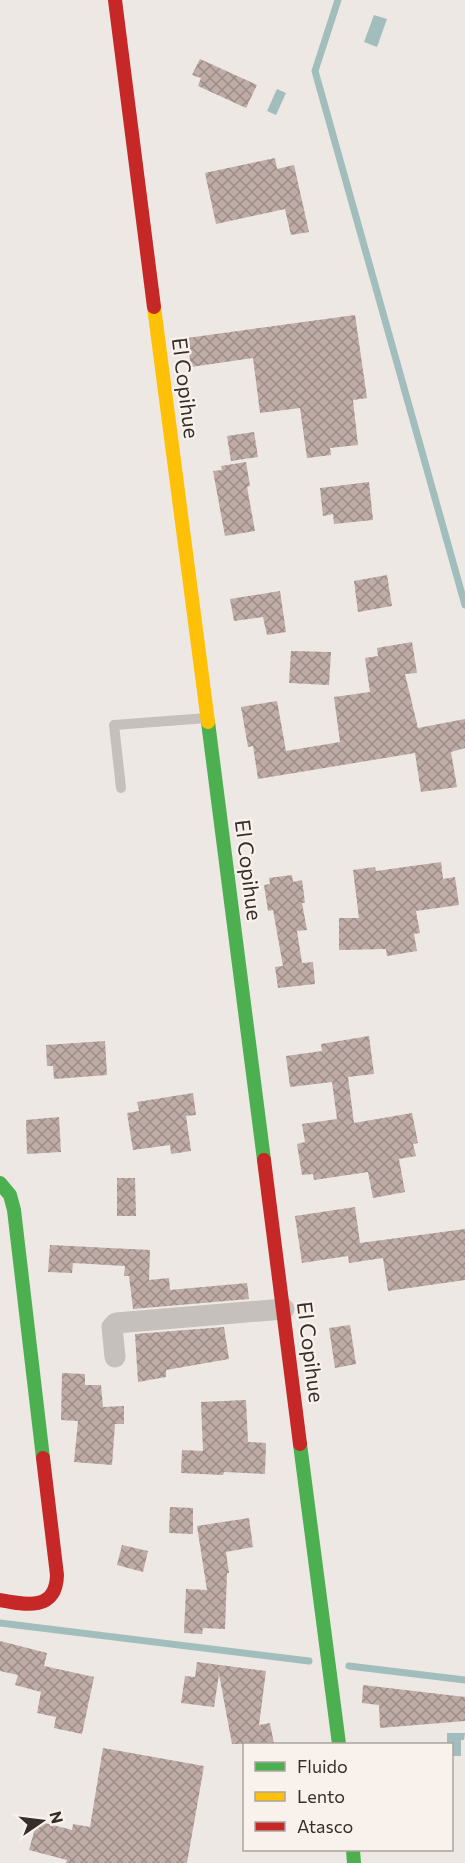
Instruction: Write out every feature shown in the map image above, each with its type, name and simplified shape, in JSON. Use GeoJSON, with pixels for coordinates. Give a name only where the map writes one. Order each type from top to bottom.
{"type":"FeatureCollection","features":[{"type":"Feature","properties":{"kind":"main road","name":"El Copihue"},"geometry":{"type":"LineString","coordinates":[[115,0],[339,1743]]}},
{"type":"Feature","properties":{"kind":"main road"},"geometry":{"type":"LineString","coordinates":[[0,1184],[10,1195],[14,1210],[57,1575],[56,1590],[46,1601],[34,1605],[0,1600]]}},
{"type":"Feature","properties":{"kind":"street"},"geometry":{"type":"LineString","coordinates":[[115,1357],[112,1327],[116,1323],[284,1309]]}},
{"type":"Feature","properties":{"kind":"lane"},"geometry":{"type":"LineString","coordinates":[[121,788],[114,725],[207,718]]}},
{"type":"Feature","properties":{"kind":"water"},"geometry":{"type":"Polygon","coordinates":[[[374,15],[387,19],[377,47],[364,42],[374,15]]]}},
{"type":"Feature","properties":{"kind":"water"},"geometry":{"type":"Polygon","coordinates":[[[277,89],[286,93],[276,115],[267,111],[277,89]]]}},
{"type":"Feature","properties":{"kind":"water"},"geometry":{"type":"Polygon","coordinates":[[[447,1733],[465,1733],[464,1740],[461,1740],[461,1756],[453,1756],[453,1743],[447,1743],[447,1733]]]}},
{"type":"Feature","properties":{"kind":"building"},"geometry":{"type":"Polygon","coordinates":[[[200,59],[257,85],[246,108],[198,86],[201,78],[192,75],[200,59]]]}},
{"type":"Feature","properties":{"kind":"building"},"geometry":{"type":"Polygon","coordinates":[[[275,158],[277,169],[294,165],[309,232],[291,235],[285,209],[216,224],[205,173],[275,158]]]}},
{"type":"Feature","properties":{"kind":"building"},"geometry":{"type":"Polygon","coordinates":[[[355,315],[367,398],[353,400],[358,445],[330,448],[331,455],[307,458],[300,408],[260,413],[253,358],[191,367],[187,338],[355,315]]]}},
{"type":"Feature","properties":{"kind":"building"},"geometry":{"type":"Polygon","coordinates":[[[254,432],[258,457],[231,461],[227,436],[254,432]]]}},
{"type":"Feature","properties":{"kind":"building"},"geometry":{"type":"Polygon","coordinates":[[[246,462],[250,486],[247,487],[255,531],[225,536],[213,471],[222,470],[221,466],[246,462]]]}},
{"type":"Feature","properties":{"kind":"building"},"geometry":{"type":"Polygon","coordinates":[[[369,482],[373,520],[334,524],[333,514],[323,516],[320,488],[369,482]]]}},
{"type":"Feature","properties":{"kind":"building"},"geometry":{"type":"Polygon","coordinates":[[[387,575],[392,606],[358,612],[354,581],[387,575]]]}},
{"type":"Feature","properties":{"kind":"building"},"geometry":{"type":"Polygon","coordinates":[[[280,591],[286,632],[267,635],[263,617],[234,621],[230,599],[280,591]]]}},
{"type":"Feature","properties":{"kind":"building"},"geometry":{"type":"Polygon","coordinates":[[[412,642],[417,673],[405,674],[418,728],[465,719],[465,748],[451,752],[457,787],[421,792],[415,753],[258,779],[253,746],[248,747],[241,707],[277,701],[286,751],[340,742],[334,697],[370,692],[365,658],[378,656],[377,648],[412,642]]]}},
{"type":"Feature","properties":{"kind":"building"},"geometry":{"type":"Polygon","coordinates":[[[291,651],[331,652],[329,685],[289,683],[291,651]]]}},
{"type":"Feature","properties":{"kind":"building"},"geometry":{"type":"Polygon","coordinates":[[[441,862],[443,879],[455,877],[459,905],[416,911],[420,933],[414,934],[417,951],[387,956],[386,949],[339,950],[339,918],[359,918],[353,870],[375,867],[376,871],[441,862]]]}},
{"type":"Feature","properties":{"kind":"building"},"geometry":{"type":"Polygon","coordinates":[[[292,875],[293,882],[302,880],[305,903],[302,903],[307,930],[297,931],[302,963],[313,962],[315,984],[278,988],[275,967],[283,966],[273,910],[268,911],[264,885],[270,884],[269,878],[292,875]]]}},
{"type":"Feature","properties":{"kind":"building"},"geometry":{"type":"Polygon","coordinates":[[[369,1036],[374,1074],[348,1077],[354,1123],[412,1113],[418,1143],[413,1144],[416,1156],[399,1159],[405,1192],[373,1198],[368,1172],[314,1180],[313,1174],[302,1175],[297,1144],[305,1142],[302,1124],[337,1119],[332,1082],[290,1087],[286,1056],[322,1051],[321,1044],[369,1036]]]}},
{"type":"Feature","properties":{"kind":"building"},"geometry":{"type":"Polygon","coordinates":[[[105,1041],[107,1075],[54,1079],[53,1066],[47,1066],[46,1045],[105,1041]]]}},
{"type":"Feature","properties":{"kind":"building"},"geometry":{"type":"Polygon","coordinates":[[[193,1093],[196,1115],[186,1116],[191,1151],[171,1154],[170,1145],[133,1150],[127,1113],[139,1111],[137,1102],[193,1093]]]}},
{"type":"Feature","properties":{"kind":"building"},"geometry":{"type":"Polygon","coordinates":[[[59,1117],[61,1152],[27,1154],[26,1120],[59,1117]]]}},
{"type":"Feature","properties":{"kind":"building"},"geometry":{"type":"Polygon","coordinates":[[[117,1178],[135,1178],[136,1216],[117,1216],[117,1178]]]}},
{"type":"Feature","properties":{"kind":"building"},"geometry":{"type":"Polygon","coordinates":[[[355,1207],[360,1243],[465,1229],[465,1280],[388,1291],[383,1258],[349,1263],[348,1256],[302,1263],[295,1216],[355,1207]]]}},
{"type":"Feature","properties":{"kind":"building"},"geometry":{"type":"Polygon","coordinates":[[[50,1245],[150,1250],[149,1280],[169,1278],[170,1290],[247,1283],[249,1299],[133,1309],[129,1276],[124,1276],[125,1266],[73,1263],[72,1273],[48,1272],[50,1245]]]}},
{"type":"Feature","properties":{"kind":"building"},"geometry":{"type":"Polygon","coordinates":[[[350,1325],[356,1364],[335,1368],[329,1328],[350,1325]]]}},
{"type":"Feature","properties":{"kind":"building"},"geometry":{"type":"Polygon","coordinates":[[[224,1327],[229,1359],[166,1370],[166,1377],[138,1382],[135,1334],[224,1327]]]}},
{"type":"Feature","properties":{"kind":"building"},"geometry":{"type":"Polygon","coordinates":[[[62,1373],[85,1374],[85,1385],[101,1385],[103,1407],[124,1406],[124,1424],[115,1424],[112,1465],[74,1462],[78,1421],[61,1420],[62,1373]]]}},
{"type":"Feature","properties":{"kind":"building"},"geometry":{"type":"Polygon","coordinates":[[[246,1400],[248,1442],[266,1443],[265,1474],[181,1473],[182,1450],[203,1451],[201,1402],[246,1400]]]}},
{"type":"Feature","properties":{"kind":"building"},"geometry":{"type":"Polygon","coordinates":[[[170,1507],[193,1508],[193,1534],[169,1533],[170,1507]]]}},
{"type":"Feature","properties":{"kind":"building"},"geometry":{"type":"Polygon","coordinates":[[[249,1518],[253,1547],[226,1552],[229,1573],[227,1573],[225,1629],[203,1628],[202,1634],[184,1633],[186,1589],[207,1590],[197,1526],[249,1518]]]}},
{"type":"Feature","properties":{"kind":"building"},"geometry":{"type":"Polygon","coordinates":[[[122,1545],[148,1551],[143,1572],[117,1565],[122,1545]]]}},
{"type":"Feature","properties":{"kind":"building"},"geometry":{"type":"Polygon","coordinates":[[[0,1641],[47,1653],[44,1666],[94,1677],[82,1734],[54,1728],[56,1717],[37,1713],[41,1692],[15,1685],[18,1675],[0,1671],[0,1641]]]}},
{"type":"Feature","properties":{"kind":"building"},"geometry":{"type":"Polygon","coordinates":[[[197,1662],[266,1671],[259,1725],[270,1723],[274,1743],[232,1744],[219,1674],[214,1707],[181,1703],[185,1676],[195,1677],[197,1662]]]}},
{"type":"Feature","properties":{"kind":"building"},"geometry":{"type":"Polygon","coordinates":[[[363,1685],[465,1697],[465,1721],[380,1728],[379,1705],[362,1703],[363,1685]]]}},
{"type":"Feature","properties":{"kind":"building"},"geometry":{"type":"Polygon","coordinates":[[[103,1748],[204,1766],[187,1863],[66,1863],[67,1860],[29,1850],[37,1821],[72,1830],[73,1824],[90,1827],[103,1748]]]}},
{"type":"Feature","properties":{"kind":"waterway"},"geometry":{"type":"LineString","coordinates":[[338,0],[315,71],[465,605]]}},
{"type":"Feature","properties":{"kind":"waterway"},"geometry":{"type":"LineString","coordinates":[[0,1623],[309,1661]]}},
{"type":"Feature","properties":{"kind":"waterway"},"geometry":{"type":"LineString","coordinates":[[349,1666],[465,1680]]}},
{"type":"Feature","properties":{"kind":"traffic: fast"},"geometry":{"type":"LineString","coordinates":[[208,722],[264,1160]]}},
{"type":"Feature","properties":{"kind":"traffic: fast"},"geometry":{"type":"LineString","coordinates":[[0,1183],[10,1195],[14,1210],[43,1458]]}},
{"type":"Feature","properties":{"kind":"traffic: fast"},"geometry":{"type":"LineString","coordinates":[[300,1444],[339,1743]]}},
{"type":"Feature","properties":{"kind":"traffic: fast"},"geometry":{"type":"LineString","coordinates":[[353,1851],[354,1863]]}},
{"type":"Feature","properties":{"kind":"traffic: slow"},"geometry":{"type":"LineString","coordinates":[[154,307],[208,722]]}},
{"type":"Feature","properties":{"kind":"traffic: jam"},"geometry":{"type":"LineString","coordinates":[[115,0],[154,307]]}},
{"type":"Feature","properties":{"kind":"traffic: jam"},"geometry":{"type":"LineString","coordinates":[[264,1160],[300,1444]]}},
{"type":"Feature","properties":{"kind":"traffic: jam"},"geometry":{"type":"LineString","coordinates":[[0,1600],[38,1603],[51,1595],[55,1587],[57,1575],[43,1458]]}}]}
